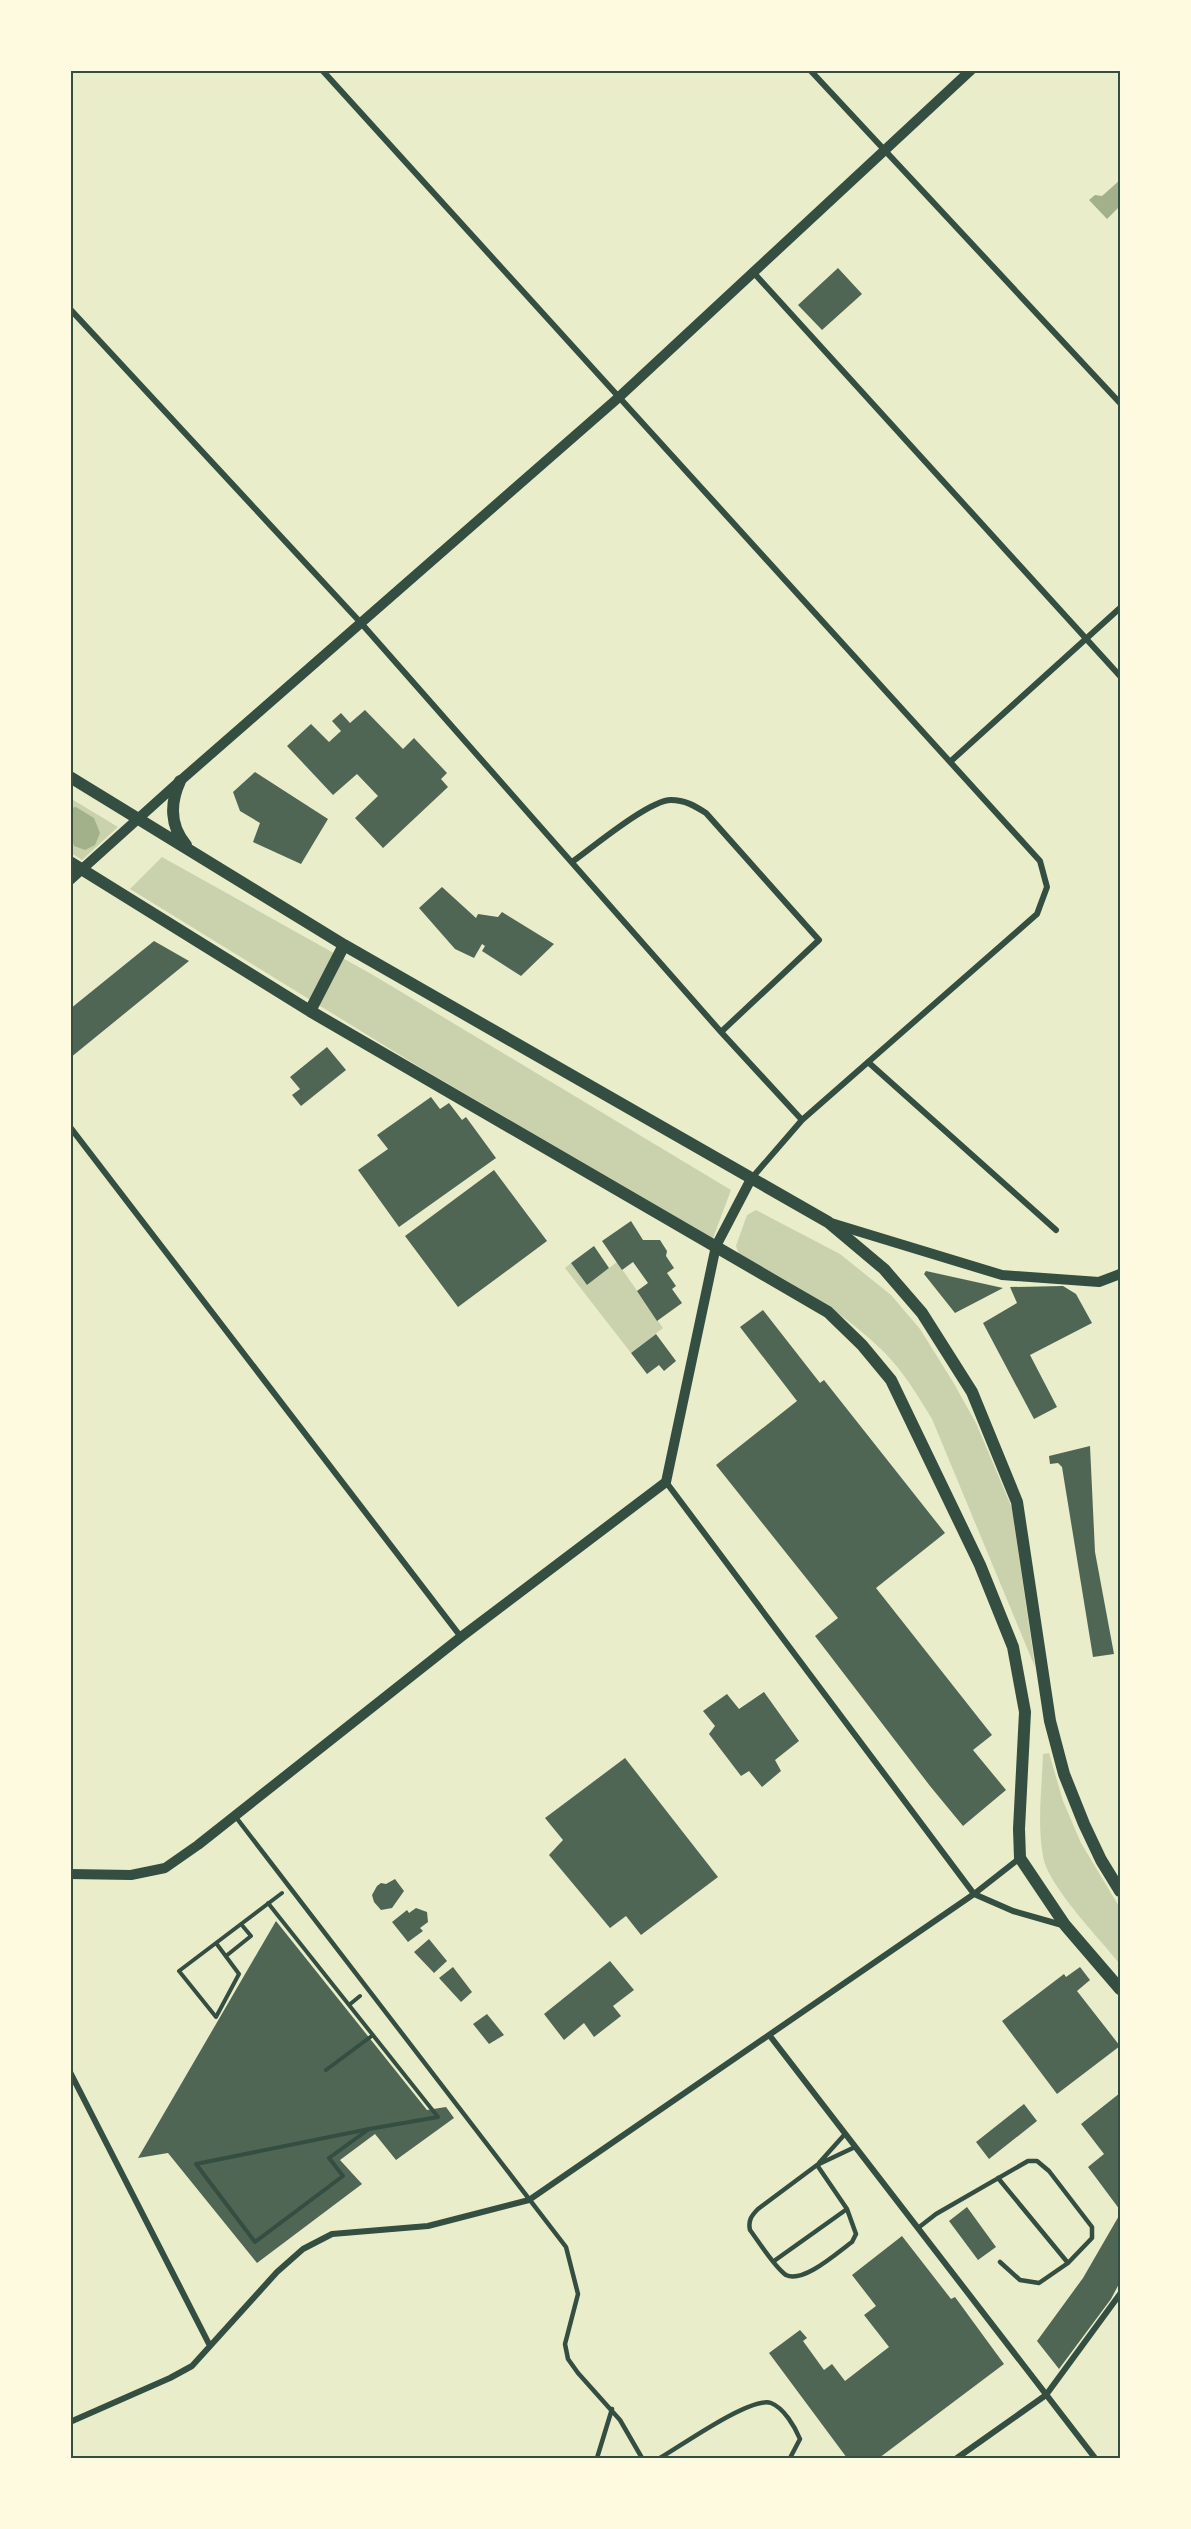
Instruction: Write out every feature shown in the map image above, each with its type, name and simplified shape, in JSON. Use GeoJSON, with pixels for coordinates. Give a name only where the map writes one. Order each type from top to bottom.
{"type":"FeatureCollection","features":[{"type":"Feature","properties":{"kind":"main road"},"geometry":{"type":"LineString","coordinates":[[70,777],[344,945],[828,1222],[884,1269],[922,1313],[972,1392],[1017,1502],[1050,1720],[1064,1774],[1101,1860],[1120,1890]]}},
{"type":"Feature","properties":{"kind":"main road"},"geometry":{"type":"LineString","coordinates":[[180,781],[175,792],[173,818],[177,830],[191,851]]}},
{"type":"Feature","properties":{"kind":"main road"},"geometry":{"type":"LineString","coordinates":[[70,862],[310,1011],[828,1312],[862,1345],[891,1380],[980,1565],[1013,1647],[1025,1712],[1019,1829],[1020,1858],[1065,1925],[1120,1989]]}},
{"type":"Feature","properties":{"kind":"main road"},"geometry":{"type":"LineString","coordinates":[[310,1011],[344,945]]}},
{"type":"Feature","properties":{"kind":"street"},"geometry":{"type":"LineString","coordinates":[[70,1874],[131,1875],[165,1868],[235,1816],[461,1637],[666,1482],[716,1246],[751,1179],[802,1120],[1037,914],[1047,887],[1040,861],[322,70]]}},
{"type":"Feature","properties":{"kind":"street"},"geometry":{"type":"LineString","coordinates":[[810,70],[1120,403]]}},
{"type":"Feature","properties":{"kind":"street"},"geometry":{"type":"LineString","coordinates":[[70,880],[618,398],[971,70]]}},
{"type":"Feature","properties":{"kind":"street"},"geometry":{"type":"LineString","coordinates":[[753,272],[1120,675]]}},
{"type":"Feature","properties":{"kind":"street"},"geometry":{"type":"LineString","coordinates":[[70,309],[361,623],[721,1032],[802,1120]]}},
{"type":"Feature","properties":{"kind":"street"},"geometry":{"type":"LineString","coordinates":[[951,761],[1120,608]]}},
{"type":"Feature","properties":{"kind":"street"},"geometry":{"type":"LineString","coordinates":[[572,862],[650,806],[669,800],[691,803],[706,813],[819,940],[721,1032]]}},
{"type":"Feature","properties":{"kind":"street"},"geometry":{"type":"LineString","coordinates":[[868,1062],[1056,1230]]}},
{"type":"Feature","properties":{"kind":"street"},"geometry":{"type":"LineString","coordinates":[[70,1127],[461,1637]]}},
{"type":"Feature","properties":{"kind":"street"},"geometry":{"type":"LineString","coordinates":[[828,1222],[1002,1275],[1099,1282],[1120,1275]]}},
{"type":"Feature","properties":{"kind":"street"},"geometry":{"type":"LineString","coordinates":[[666,1482],[974,1894],[1013,1911],[1065,1925]]}},
{"type":"Feature","properties":{"kind":"street"},"geometry":{"type":"LineString","coordinates":[[70,2422],[170,2379],[192,2366],[209,2344],[277,2272],[303,2249],[332,2234],[428,2226],[529,2200],[974,1894],[1020,1858]]}},
{"type":"Feature","properties":{"kind":"street"},"geometry":{"type":"LineString","coordinates":[[770,2036],[1095,2458]]}},
{"type":"Feature","properties":{"kind":"street"},"geometry":{"type":"LineString","coordinates":[[70,2072],[209,2344]]}},
{"type":"Feature","properties":{"kind":"street"},"geometry":{"type":"LineString","coordinates":[[957,2458],[1046,2395],[1120,2294]]}},
{"type":"Feature","properties":{"kind":"lane"},"geometry":{"type":"LineString","coordinates":[[235,1816],[566,2247],[578,2294],[565,2344],[568,2359],[612,2409],[642,2458]]}},
{"type":"Feature","properties":{"kind":"lane"},"geometry":{"type":"LineString","coordinates":[[817,2165],[847,2209],[856,2234],[852,2242],[806,2275],[794,2277],[784,2274],[750,2230],[748,2224],[751,2216],[758,2209],[817,2165],[845,2134]]}},
{"type":"Feature","properties":{"kind":"lane"},"geometry":{"type":"LineString","coordinates":[[817,2165],[855,2147]]}},
{"type":"Feature","properties":{"kind":"lane"},"geometry":{"type":"LineString","coordinates":[[918,2228],[936,2214],[1028,2161],[1037,2161],[1049,2171],[1092,2227],[1092,2238],[1068,2263],[1039,2283],[1020,2280],[1000,2262]]}},
{"type":"Feature","properties":{"kind":"lane"},"geometry":{"type":"LineString","coordinates":[[998,2178],[1068,2263]]}},
{"type":"Feature","properties":{"kind":"lane"},"geometry":{"type":"LineString","coordinates":[[774,2261],[847,2209]]}},
{"type":"Feature","properties":{"kind":"lane"},"geometry":{"type":"LineString","coordinates":[[660,2458],[733,2414],[752,2404],[763,2402],[778,2408],[796,2429],[800,2439],[790,2458]]}},
{"type":"Feature","properties":{"kind":"lane"},"geometry":{"type":"LineString","coordinates":[[597,2458],[612,2409]]}},
{"type":"Feature","properties":{"kind":"path"},"geometry":{"type":"LineString","coordinates":[[216,1943],[239,1974],[216,2018],[179,1971],[216,1943],[242,1924],[290,1887]]}},
{"type":"Feature","properties":{"kind":"path"},"geometry":{"type":"LineString","coordinates":[[268,1903],[438,2117],[369,2129],[196,2164],[255,2241],[343,2176],[329,2158],[369,2129]]}},
{"type":"Feature","properties":{"kind":"path"},"geometry":{"type":"LineString","coordinates":[[226,1956],[251,1936],[242,1924]]}},
{"type":"Feature","properties":{"kind":"path"},"geometry":{"type":"LineString","coordinates":[[326,2070],[373,2035]]}},
{"type":"Feature","properties":{"kind":"shaded area"},"geometry":{"type":"Polygon","coordinates":[[[1120,180],[1120,206],[1107,219],[1089,200],[1095,195],[1102,196],[1120,180]]]}},
{"type":"Feature","properties":{"kind":"shaded area"},"geometry":{"type":"Polygon","coordinates":[[[70,798],[118,827],[82,860],[71,853],[70,798]]]}},
{"type":"Feature","properties":{"kind":"shaded area"},"geometry":{"type":"Polygon","coordinates":[[[76,807],[94,818],[100,833],[95,845],[85,850],[74,846],[71,836],[71,808],[76,807]]]}},
{"type":"Feature","properties":{"kind":"shaded area"},"geometry":{"type":"Polygon","coordinates":[[[162,857],[373,975],[731,1190],[713,1238],[421,1068],[130,889],[162,857]]]}},
{"type":"Feature","properties":{"kind":"shaded area"},"geometry":{"type":"Polygon","coordinates":[[[756,1210],[840,1254],[891,1295],[920,1329],[953,1382],[976,1423],[1012,1508],[1035,1667],[927,1410],[898,1367],[868,1337],[834,1310],[739,1254],[736,1246],[747,1215],[756,1210]]]}},
{"type":"Feature","properties":{"kind":"shaded area"},"geometry":{"type":"Polygon","coordinates":[[[617,1262],[663,1328],[631,1353],[565,1268],[571,1263],[587,1285],[617,1262]]]}},
{"type":"Feature","properties":{"kind":"shaded area"},"geometry":{"type":"Polygon","coordinates":[[[1049,1753],[1063,1801],[1081,1843],[1120,1908],[1120,1964],[1064,1897],[1047,1868],[1041,1843],[1040,1818],[1043,1754],[1049,1753]]]}},
{"type":"Feature","properties":{"kind":"building"},"geometry":{"type":"Polygon","coordinates":[[[838,268],[862,294],[822,330],[798,305],[838,268]]]}},
{"type":"Feature","properties":{"kind":"building"},"geometry":{"type":"Polygon","coordinates":[[[365,710],[403,749],[414,738],[447,773],[441,779],[448,787],[383,848],[355,818],[378,796],[357,774],[333,795],[287,746],[311,724],[329,742],[341,731],[332,721],[341,713],[350,723],[365,710]]]}},
{"type":"Feature","properties":{"kind":"building"},"geometry":{"type":"Polygon","coordinates":[[[255,772],[328,819],[301,864],[253,842],[260,823],[240,811],[233,792],[255,772]]]}},
{"type":"Feature","properties":{"kind":"building"},"geometry":{"type":"Polygon","coordinates":[[[442,887],[476,918],[478,914],[498,917],[502,912],[554,944],[521,976],[482,951],[485,946],[482,944],[474,958],[455,949],[419,908],[442,887]]]}},
{"type":"Feature","properties":{"kind":"building"},"geometry":{"type":"Polygon","coordinates":[[[154,941],[189,961],[70,1058],[70,1009],[154,941]]]}},
{"type":"Feature","properties":{"kind":"building"},"geometry":{"type":"Polygon","coordinates":[[[327,1047],[346,1070],[301,1106],[292,1095],[300,1089],[290,1077],[327,1047]]]}},
{"type":"Feature","properties":{"kind":"building"},"geometry":{"type":"Polygon","coordinates":[[[431,1097],[440,1109],[449,1103],[462,1120],[466,1117],[496,1158],[399,1227],[358,1170],[388,1149],[377,1135],[431,1097]]]}},
{"type":"Feature","properties":{"kind":"building"},"geometry":{"type":"Polygon","coordinates":[[[494,1170],[547,1241],[458,1307],[405,1236],[494,1170]]]}},
{"type":"Feature","properties":{"kind":"building"},"geometry":{"type":"Polygon","coordinates":[[[631,1221],[643,1240],[660,1240],[674,1268],[667,1273],[676,1286],[672,1289],[682,1303],[657,1321],[637,1291],[648,1283],[633,1262],[622,1270],[602,1241],[631,1221]]]}},
{"type":"Feature","properties":{"kind":"building"},"geometry":{"type":"Polygon","coordinates":[[[594,1246],[609,1268],[587,1285],[571,1263],[594,1246]]]}},
{"type":"Feature","properties":{"kind":"building"},"geometry":{"type":"Polygon","coordinates":[[[926,1271],[1003,1288],[955,1313],[924,1274],[926,1271]]]}},
{"type":"Feature","properties":{"kind":"building"},"geometry":{"type":"Polygon","coordinates":[[[1063,1286],[1076,1294],[1092,1323],[1030,1355],[1057,1407],[1034,1419],[983,1323],[1017,1303],[1010,1287],[1063,1286]]]}},
{"type":"Feature","properties":{"kind":"building"},"geometry":{"type":"Polygon","coordinates":[[[763,1310],[820,1383],[824,1380],[945,1533],[876,1588],[992,1735],[973,1750],[1006,1790],[963,1826],[815,1636],[838,1618],[716,1465],[797,1401],[740,1327],[763,1310]]]}},
{"type":"Feature","properties":{"kind":"building"},"geometry":{"type":"Polygon","coordinates":[[[656,1334],[676,1361],[664,1371],[659,1365],[647,1374],[631,1353],[656,1334]]]}},
{"type":"Feature","properties":{"kind":"building"},"geometry":{"type":"Polygon","coordinates":[[[1090,1446],[1095,1552],[1114,1654],[1093,1657],[1062,1467],[1058,1463],[1050,1464],[1049,1456],[1090,1446]]]}},
{"type":"Feature","properties":{"kind":"building"},"geometry":{"type":"Polygon","coordinates":[[[764,1692],[799,1741],[775,1760],[781,1771],[762,1787],[749,1771],[741,1776],[709,1734],[715,1726],[703,1711],[727,1694],[739,1709],[764,1692]]]}},
{"type":"Feature","properties":{"kind":"building"},"geometry":{"type":"Polygon","coordinates":[[[625,1758],[718,1877],[641,1935],[626,1916],[610,1928],[549,1855],[563,1840],[545,1818],[625,1758]]]}},
{"type":"Feature","properties":{"kind":"building"},"geometry":{"type":"Polygon","coordinates":[[[395,1879],[404,1891],[392,1908],[381,1910],[374,1902],[372,1895],[381,1883],[386,1884],[395,1879]]]}},
{"type":"Feature","properties":{"kind":"building"},"geometry":{"type":"Polygon","coordinates":[[[416,1908],[427,1912],[428,1922],[420,1928],[423,1931],[408,1942],[392,1922],[407,1910],[409,1913],[416,1908]]]}},
{"type":"Feature","properties":{"kind":"building"},"geometry":{"type":"Polygon","coordinates":[[[276,1921],[427,2110],[446,2107],[454,2118],[396,2160],[375,2134],[340,2160],[362,2184],[257,2263],[168,2153],[138,2158],[276,1921]]]}},
{"type":"Feature","properties":{"kind":"building"},"geometry":{"type":"Polygon","coordinates":[[[429,1939],[447,1961],[434,1973],[414,1952],[429,1939]]]}},
{"type":"Feature","properties":{"kind":"building"},"geometry":{"type":"Polygon","coordinates":[[[610,1961],[634,1990],[613,2006],[621,2016],[594,2037],[584,2023],[564,2040],[544,2014],[610,1961]]]}},
{"type":"Feature","properties":{"kind":"building"},"geometry":{"type":"Polygon","coordinates":[[[453,1967],[472,1992],[461,2002],[439,1978],[453,1967]]]}},
{"type":"Feature","properties":{"kind":"building"},"geometry":{"type":"Polygon","coordinates":[[[1080,1967],[1090,1980],[1077,1991],[1120,2046],[1057,2094],[1002,2021],[1064,1974],[1066,1977],[1080,1967]]]}},
{"type":"Feature","properties":{"kind":"building"},"geometry":{"type":"Polygon","coordinates":[[[487,2014],[504,2035],[489,2044],[473,2024],[487,2014]]]}},
{"type":"Feature","properties":{"kind":"building"},"geometry":{"type":"Polygon","coordinates":[[[1120,2093],[1120,2210],[1088,2167],[1104,2154],[1081,2124],[1120,2093]]]}},
{"type":"Feature","properties":{"kind":"building"},"geometry":{"type":"Polygon","coordinates":[[[1024,2104],[1037,2121],[989,2159],[976,2142],[1024,2104]]]}},
{"type":"Feature","properties":{"kind":"building"},"geometry":{"type":"Polygon","coordinates":[[[967,2207],[996,2247],[978,2260],[949,2221],[967,2207]]]}},
{"type":"Feature","properties":{"kind":"building"},"geometry":{"type":"Polygon","coordinates":[[[1120,2214],[1120,2282],[1111,2299],[1059,2369],[1037,2341],[1083,2278],[1120,2214]]]}},
{"type":"Feature","properties":{"kind":"building"},"geometry":{"type":"Polygon","coordinates":[[[902,2236],[951,2299],[955,2297],[1004,2364],[879,2458],[847,2458],[769,2353],[800,2330],[807,2338],[803,2341],[824,2370],[832,2364],[845,2381],[889,2347],[864,2315],[876,2306],[852,2275],[902,2236]]]}}]}
